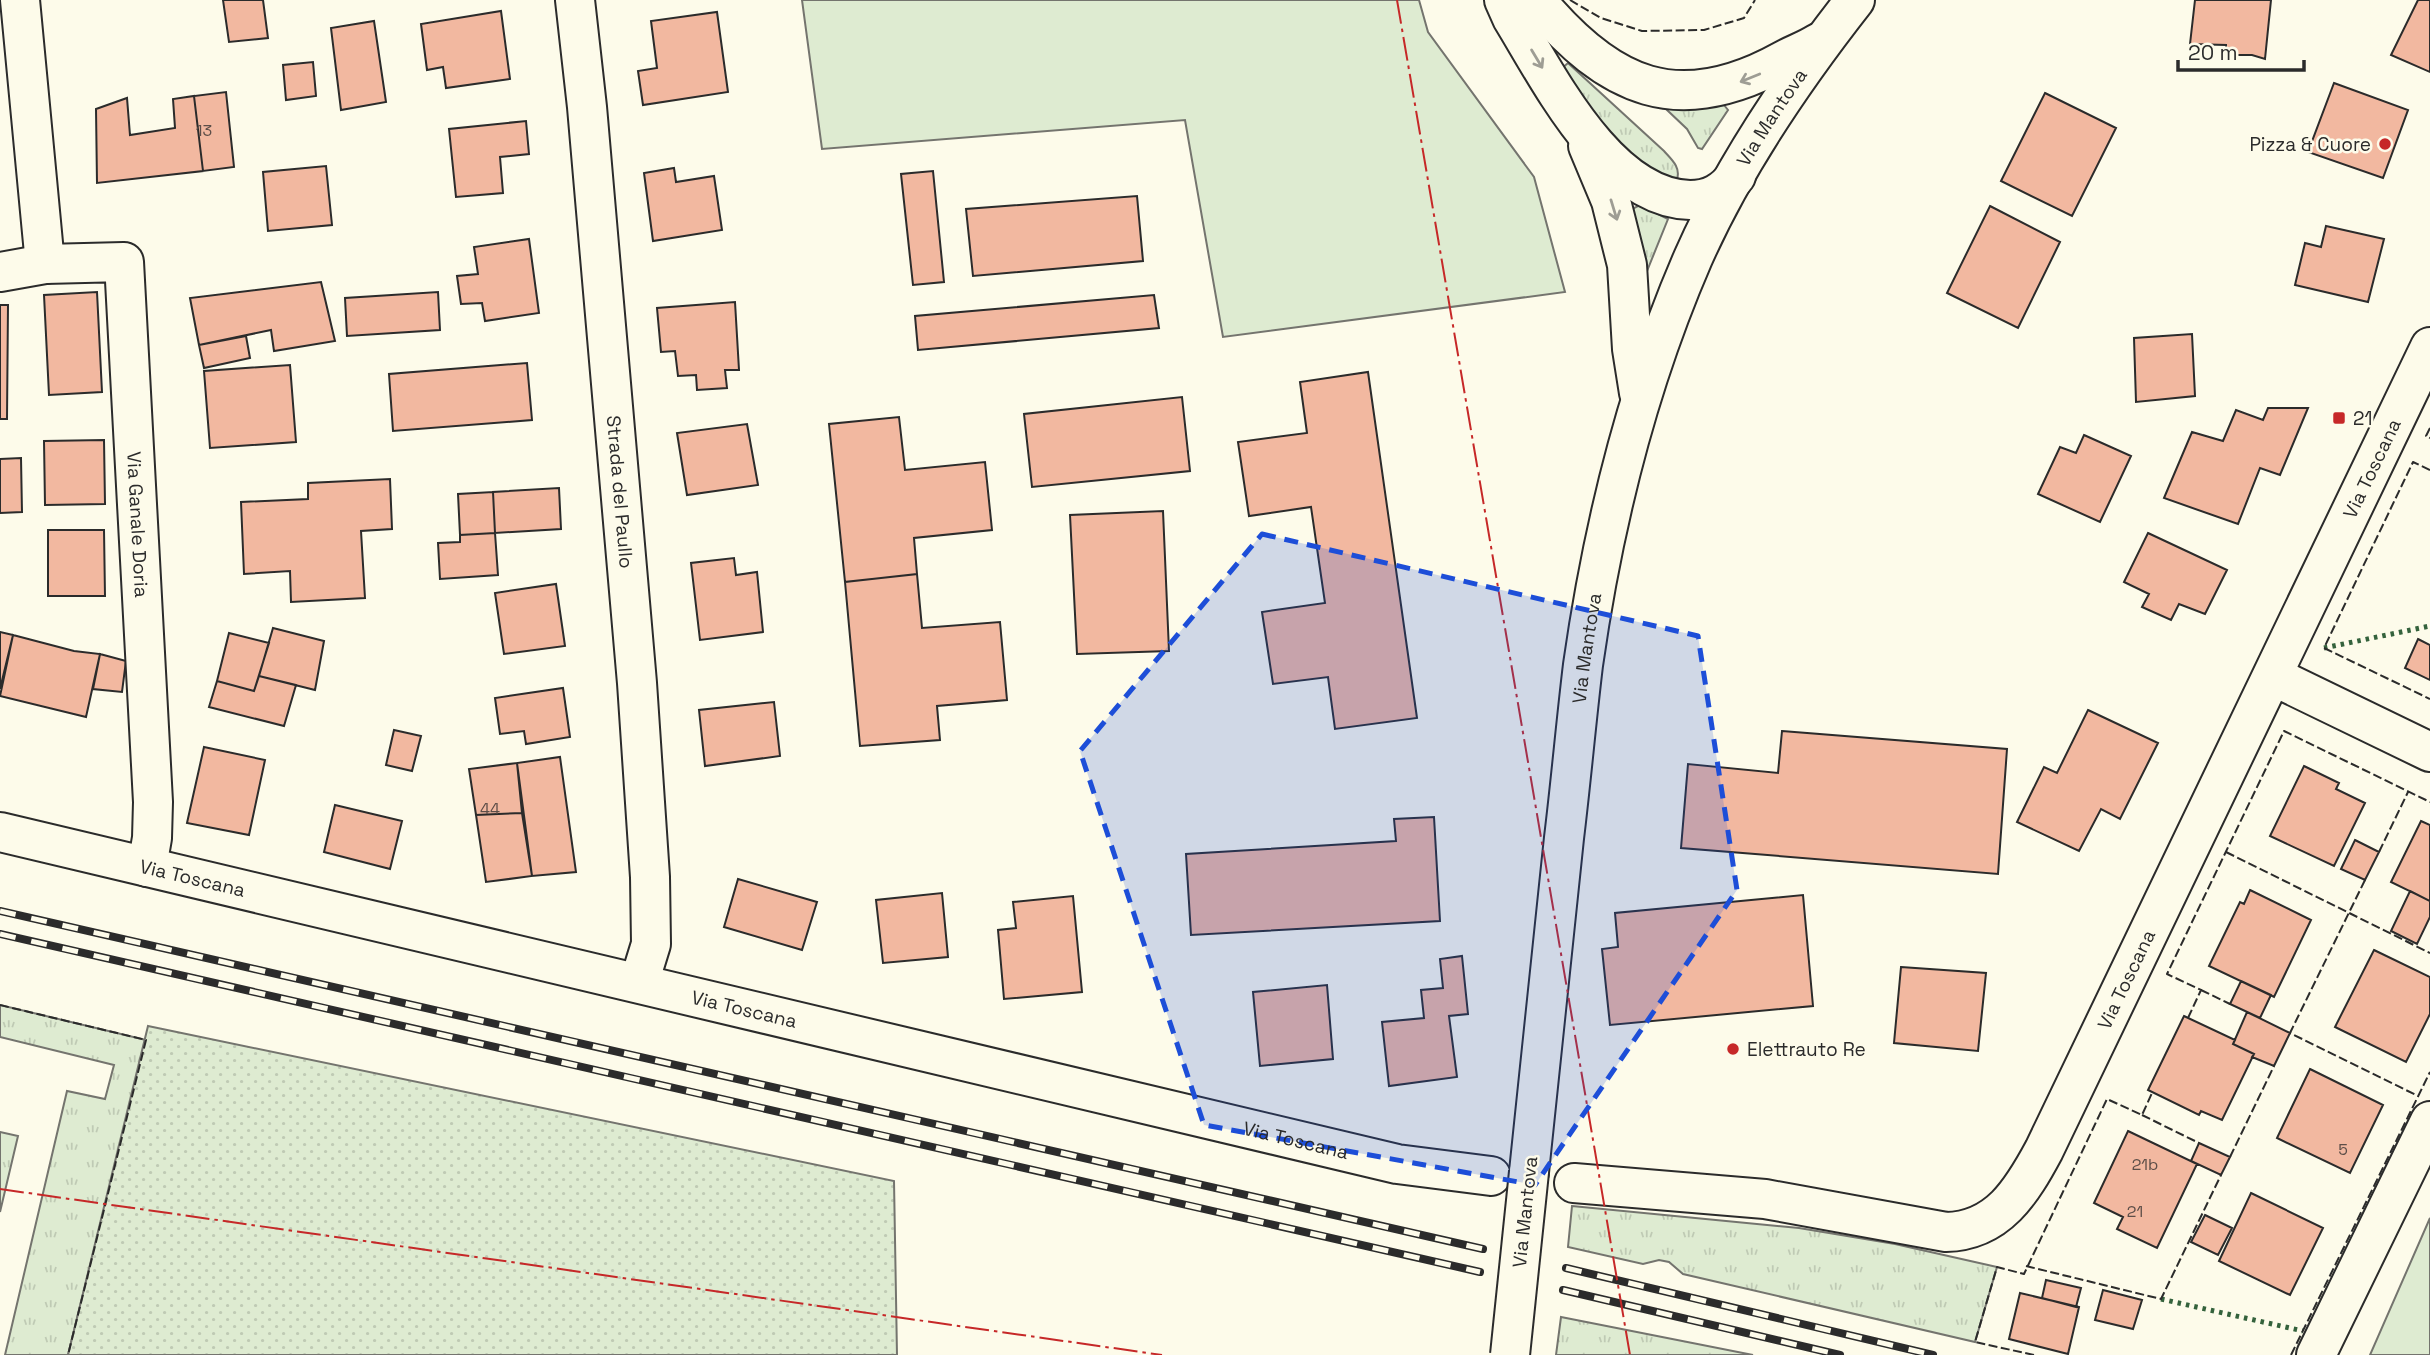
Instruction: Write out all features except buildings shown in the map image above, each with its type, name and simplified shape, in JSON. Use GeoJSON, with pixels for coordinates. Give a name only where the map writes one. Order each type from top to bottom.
{"type":"FeatureCollection","features":[{"type":"Feature","properties":{"kind":"street"},"geometry":{"type":"LineString","coordinates":[[20,0],[45,264]]}},
{"type":"Feature","properties":{"kind":"street","name":"Strada del Paullo"},"geometry":{"type":"LineString","coordinates":[[575,0],[587,107],[632,628],[650,877],[651,944],[639,983]]}},
{"type":"Feature","properties":{"kind":"street"},"geometry":{"type":"LineString","coordinates":[[1504,0],[1512,18],[1578,125],[1611,201],[1627,265],[1632,349],[1639,390],[1636,416]]}},
{"type":"Feature","properties":{"kind":"street"},"geometry":{"type":"LineString","coordinates":[[1535,0],[1570,39],[1611,70],[1632,81],[1672,90],[1715,88],[1753,77],[1817,44],[1830,33]]}},
{"type":"Feature","properties":{"kind":"street","name":"Via Mantova"},"geometry":{"type":"LineString","coordinates":[[1510,1355],[1579,701],[1603,549],[1621,467],[1668,322],[1708,227],[1737,174],[1790,89],[1855,0]]}},
{"type":"Feature","properties":{"kind":"street"},"geometry":{"type":"LineString","coordinates":[[1578,125],[1625,174],[1649,191],[1662,196],[1685,200],[1707,198],[1722,191],[1737,174]]}},
{"type":"Feature","properties":{"kind":"street","name":"Via Ganale Doria"},"geometry":{"type":"LineString","coordinates":[[0,272],[45,264],[124,262],[153,802],[152,838],[147,867]]}},
{"type":"Feature","properties":{"kind":"street","name":"Via Toscana"},"geometry":{"type":"LineString","coordinates":[[1574,1183],[1765,1199],[1946,1232],[1965,1230],[1986,1223],[1999,1213],[2021,1189],[2044,1150],[2430,347]]}},
{"type":"Feature","properties":{"kind":"street"},"geometry":{"type":"LineString","coordinates":[[2273,676],[2430,752]]}},
{"type":"Feature","properties":{"kind":"street","name":"Via Toscana"},"geometry":{"type":"LineString","coordinates":[[0,832],[1397,1164],[1491,1176]]}},
{"type":"Feature","properties":{"kind":"street"},"geometry":{"type":"LineString","coordinates":[[2316,1355],[2430,1122]]}},
{"type":"Feature","properties":{"kind":"highlighted area"},"geometry":{"type":"Polygon","coordinates":[[[1262,534],[1698,636],[1737,890],[1535,1185],[1204,1125],[1080,751],[1262,534]]]}},
{"type":"Feature","properties":{"kind":"green space"},"geometry":{"type":"Polygon","coordinates":[[[802,0],[1419,0],[1428,32],[1534,177],[1565,292],[1223,337],[1185,120],[822,149],[802,0]]]}},
{"type":"Feature","properties":{"kind":"green space"},"geometry":{"type":"Polygon","coordinates":[[[1568,63],[1664,151],[1676,167],[1677,179],[1669,182],[1618,147],[1561,69],[1568,63]]]}},
{"type":"Feature","properties":{"kind":"green space"},"geometry":{"type":"Polygon","coordinates":[[[1724,105],[1728,110],[1702,149],[1698,148],[1687,129],[1666,109],[1724,105]]]}},
{"type":"Feature","properties":{"kind":"green space"},"geometry":{"type":"Polygon","coordinates":[[[1640,205],[1668,219],[1645,276],[1632,209],[1640,205]]]}},
{"type":"Feature","properties":{"kind":"green space"},"geometry":{"type":"Polygon","coordinates":[[[0,1005],[146,1040],[68,1355],[5,1355],[67,1091],[105,1099],[114,1065],[0,1037],[0,1005]]]}},
{"type":"Feature","properties":{"kind":"green space"},"geometry":{"type":"Polygon","coordinates":[[[148,1026],[894,1181],[897,1355],[68,1355],[148,1026]]]}},
{"type":"Feature","properties":{"kind":"green space"},"geometry":{"type":"Polygon","coordinates":[[[0,1132],[18,1136],[0,1212],[0,1132]]]}},
{"type":"Feature","properties":{"kind":"green space"},"geometry":{"type":"Polygon","coordinates":[[[1572,1206],[1799,1228],[1895,1244],[1997,1267],[1975,1342],[1683,1274],[1669,1262],[1659,1260],[1643,1264],[1568,1247],[1572,1206]]]}},
{"type":"Feature","properties":{"kind":"green space"},"geometry":{"type":"Polygon","coordinates":[[[2430,1218],[2430,1355],[2370,1355],[2430,1218]]]}},
{"type":"Feature","properties":{"kind":"green space"},"geometry":{"type":"Polygon","coordinates":[[[1561,1317],[1753,1355],[1556,1355],[1561,1317]]]}},
{"type":"Feature","properties":{"kind":"railway"},"geometry":{"type":"LineString","coordinates":[[0,911],[1483,1249]]}},
{"type":"Feature","properties":{"kind":"railway"},"geometry":{"type":"LineString","coordinates":[[0,934],[1480,1272]]}},
{"type":"Feature","properties":{"kind":"railway"},"geometry":{"type":"LineString","coordinates":[[1566,1268],[1933,1355]]}},
{"type":"Feature","properties":{"kind":"railway"},"geometry":{"type":"LineString","coordinates":[[1563,1290],[1840,1355]]}},
{"type":"Feature","properties":{"kind":"hedge"},"geometry":{"type":"LineString","coordinates":[[2324,648],[2430,626]]}},
{"type":"Feature","properties":{"kind":"hedge"},"geometry":{"type":"LineString","coordinates":[[2161,1299],[2303,1331]]}},
{"type":"Feature","properties":{"kind":"fence"},"geometry":{"type":"LineString","coordinates":[[1570,0],[1601,18],[1642,31],[1704,30],[1744,18],[1755,0]]}},
{"type":"Feature","properties":{"kind":"fence"},"geometry":{"type":"LineString","coordinates":[[2430,428],[2426,436],[2430,438]]}},
{"type":"Feature","properties":{"kind":"fence"},"geometry":{"type":"LineString","coordinates":[[2430,470],[2413,462],[2324,648],[2430,699]]}},
{"type":"Feature","properties":{"kind":"fence"},"geometry":{"type":"LineString","coordinates":[[2188,1018],[2201,990],[2167,974],[2284,731],[2430,802]]}},
{"type":"Feature","properties":{"kind":"fence"},"geometry":{"type":"LineString","coordinates":[[2379,852],[2408,792]]}},
{"type":"Feature","properties":{"kind":"fence"},"geometry":{"type":"LineString","coordinates":[[2226,852],[2430,953]]}},
{"type":"Feature","properties":{"kind":"fence"},"geometry":{"type":"LineString","coordinates":[[2365,880],[2290,1033],[2418,1096]]}},
{"type":"Feature","properties":{"kind":"fence"},"geometry":{"type":"LineString","coordinates":[[2201,990],[2230,1004]]}},
{"type":"Feature","properties":{"kind":"fence"},"geometry":{"type":"LineString","coordinates":[[0,1005],[146,1040],[68,1355]]}},
{"type":"Feature","properties":{"kind":"fence"},"geometry":{"type":"LineString","coordinates":[[2230,1157],[2274,1066]]}},
{"type":"Feature","properties":{"kind":"fence"},"geometry":{"type":"LineString","coordinates":[[2291,1355],[2430,1072]]}},
{"type":"Feature","properties":{"kind":"fence"},"geometry":{"type":"LineString","coordinates":[[2034,1355],[1975,1342],[1997,1267],[2024,1274],[2107,1099],[2142,1115],[2152,1093]]}},
{"type":"Feature","properties":{"kind":"fence"},"geometry":{"type":"LineString","coordinates":[[2142,1115],[2199,1143]]}},
{"type":"Feature","properties":{"kind":"fence"},"geometry":{"type":"LineString","coordinates":[[2026,1266],[2161,1299],[2221,1175]]}},
{"type":"Feature","properties":{"kind":"power"},"geometry":{"type":"LineString","coordinates":[[1397,0],[1630,1355]]}},
{"type":"Feature","properties":{"kind":"power"},"geometry":{"type":"LineString","coordinates":[[0,1189],[1162,1355]]}},
{"type":"Feature","properties":{"kind":"place","name":"Pizza & Cuore"},"geometry":{"type":"Point","coordinates":[2385,144]}},
{"type":"Feature","properties":{"kind":"place","name":"21"},"geometry":{"type":"Point","coordinates":[2339,418]}},
{"type":"Feature","properties":{"kind":"place","name":"Elettrauto Re"},"geometry":{"type":"Point","coordinates":[1733,1049]}}]}
